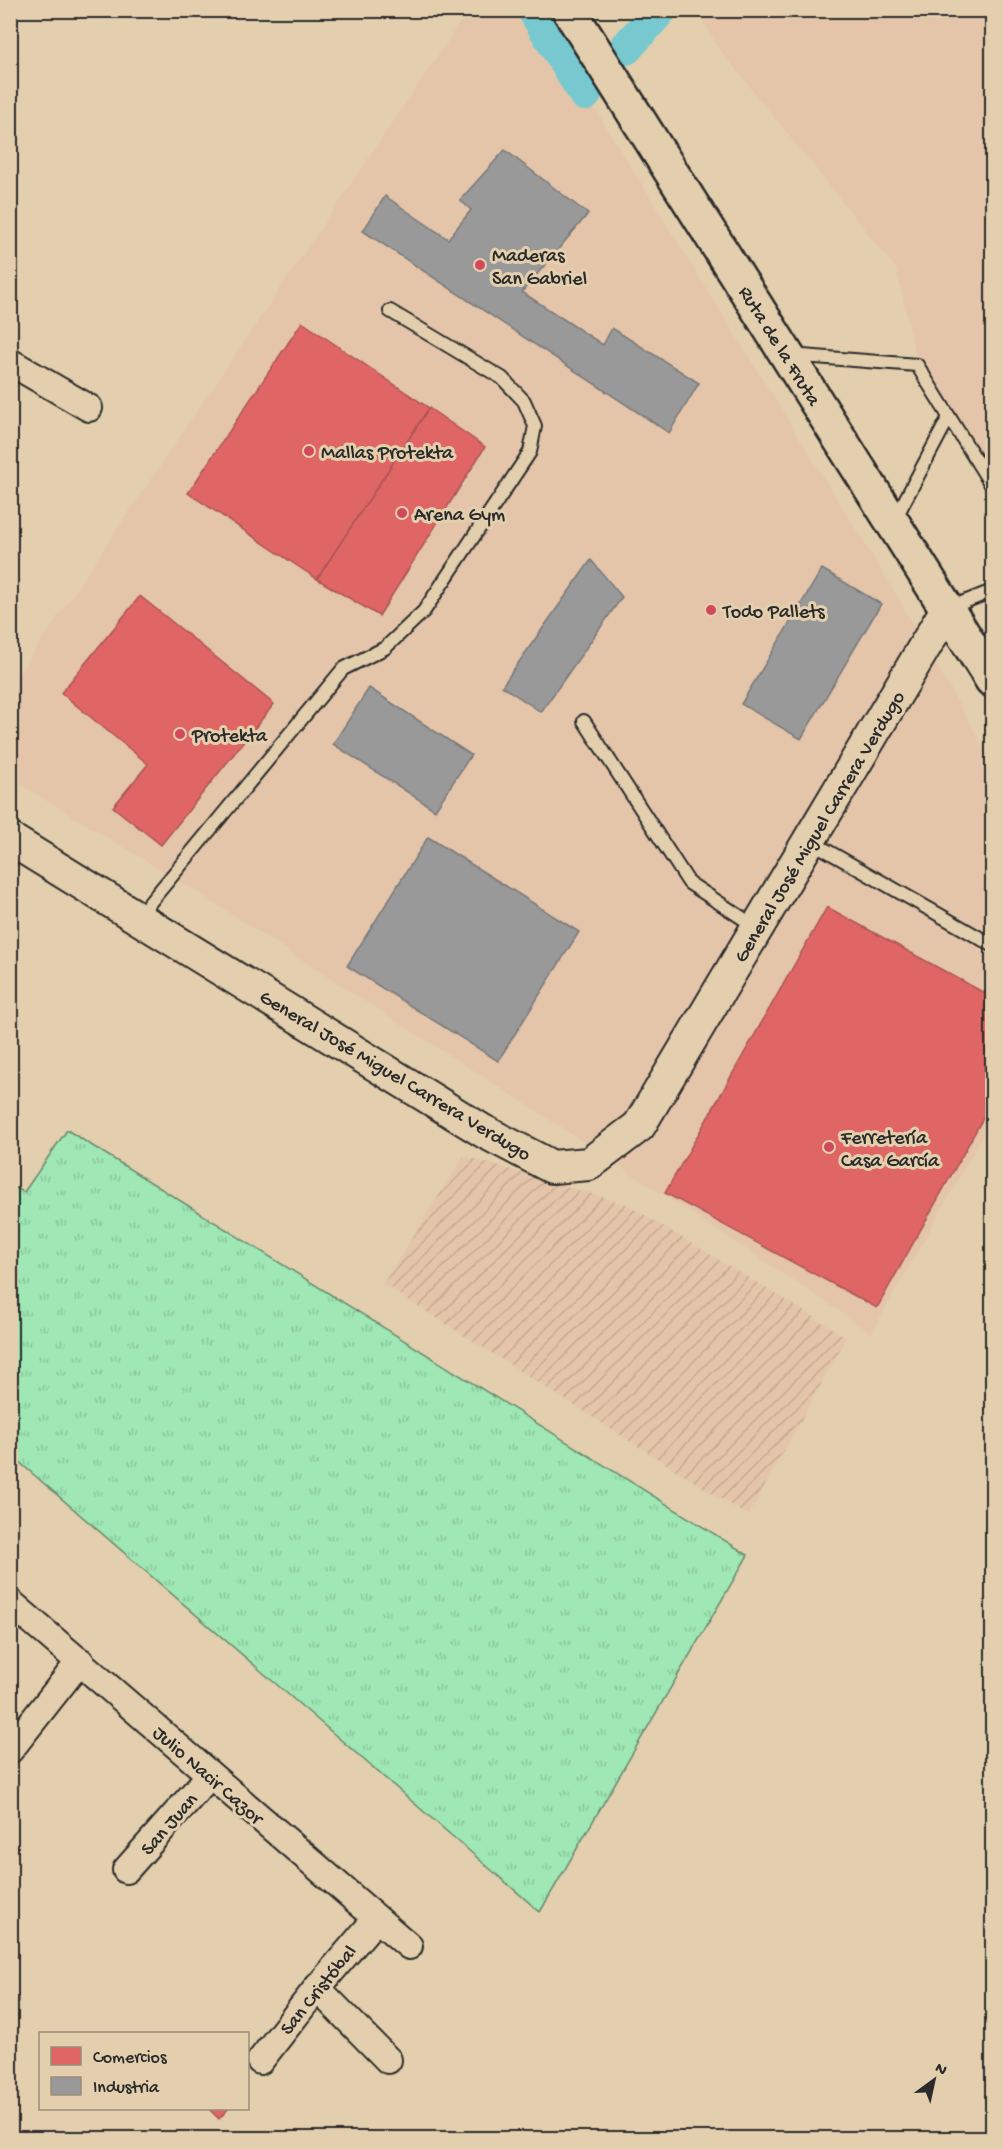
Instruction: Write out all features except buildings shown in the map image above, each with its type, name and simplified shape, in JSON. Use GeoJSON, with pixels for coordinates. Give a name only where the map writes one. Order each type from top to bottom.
{"type":"FeatureCollection","features":[{"type":"Feature","properties":{"kind":"highway","name":"Ruta de la Fruta"},"geometry":{"type":"LineString","coordinates":[[569,10],[993,680]]}},
{"type":"Feature","properties":{"kind":"street"},"geometry":{"type":"LineString","coordinates":[[10,362],[89,408]]}},
{"type":"Feature","properties":{"kind":"street","name":"General José Miguel Carrera Verdugo"},"geometry":{"type":"LineString","coordinates":[[10,839],[483,1131],[552,1167],[589,1164],[639,1125],[947,609]]}},
{"type":"Feature","properties":{"kind":"street","name":"Julio Nacir Cazor"},"geometry":{"type":"LineString","coordinates":[[10,1602],[409,1946]]}},
{"type":"Feature","properties":{"kind":"street"},"geometry":{"type":"LineString","coordinates":[[10,1750],[80,1662]]}},
{"type":"Feature","properties":{"kind":"street","name":"San Juan"},"geometry":{"type":"LineString","coordinates":[[126,1870],[210,1774]]}},
{"type":"Feature","properties":{"kind":"street","name":"San Cristóbal"},"geometry":{"type":"LineString","coordinates":[[260,2061],[317,1988],[376,1919]]}},
{"type":"Feature","properties":{"kind":"street"},"geometry":{"type":"LineString","coordinates":[[317,1988],[388,2060]]}},
{"type":"Feature","properties":{"kind":"lane"},"geometry":{"type":"LineString","coordinates":[[138,918],[343,669],[386,648],[424,611],[530,452],[535,426],[524,401],[502,378],[390,311]]}},
{"type":"Feature","properties":{"kind":"lane"},"geometry":{"type":"LineString","coordinates":[[787,354],[917,365],[993,486]]}},
{"type":"Feature","properties":{"kind":"lane"},"geometry":{"type":"LineString","coordinates":[[893,523],[949,417]]}},
{"type":"Feature","properties":{"kind":"lane"},"geometry":{"type":"LineString","coordinates":[[947,609],[993,591]]}},
{"type":"Feature","properties":{"kind":"lane"},"geometry":{"type":"LineString","coordinates":[[584,722],[689,883],[757,928]]}},
{"type":"Feature","properties":{"kind":"lane"},"geometry":{"type":"LineString","coordinates":[[810,841],[993,945]]}},
{"type":"Feature","properties":{"kind":"shaded area"},"geometry":{"type":"Polygon","coordinates":[[[468,11],[534,11],[893,589],[992,762],[992,1119],[872,1333],[540,1113],[196,891],[11,779],[10,687],[468,11]]]}},
{"type":"Feature","properties":{"kind":"shaded area"},"geometry":{"type":"Polygon","coordinates":[[[698,11],[992,11],[992,486],[917,365],[897,270],[717,46],[698,11]]]}},
{"type":"Feature","properties":{"kind":"shaded area"},"geometry":{"type":"Polygon","coordinates":[[[464,1156],[626,1204],[847,1337],[748,1516],[383,1284],[464,1156]]]}},
{"type":"Feature","properties":{"kind":"green space"},"geometry":{"type":"Polygon","coordinates":[[[67,1130],[748,1555],[540,1912],[11,1455],[11,1186],[24,1192],[67,1130]]]}},
{"type":"Feature","properties":{"kind":"waterway"},"geometry":{"type":"LineString","coordinates":[[534,10],[585,94]]}},
{"type":"Feature","properties":{"kind":"waterway"},"geometry":{"type":"LineString","coordinates":[[626,48],[660,10]]}},
{"type":"Feature","properties":{"kind":"place","name":"Maderas San Gabriel"},"geometry":{"type":"Point","coordinates":[480,265]}},
{"type":"Feature","properties":{"kind":"place","name":"Mallas Protekta"},"geometry":{"type":"Point","coordinates":[309,451]}},
{"type":"Feature","properties":{"kind":"place","name":"Arena Gym"},"geometry":{"type":"Point","coordinates":[402,513]}},
{"type":"Feature","properties":{"kind":"place","name":"Todo Pallets"},"geometry":{"type":"Point","coordinates":[711,610]}},
{"type":"Feature","properties":{"kind":"place","name":"Protekta"},"geometry":{"type":"Point","coordinates":[180,734]}},
{"type":"Feature","properties":{"kind":"place","name":"Ferretería Casa García"},"geometry":{"type":"Point","coordinates":[829,1147]}}]}
